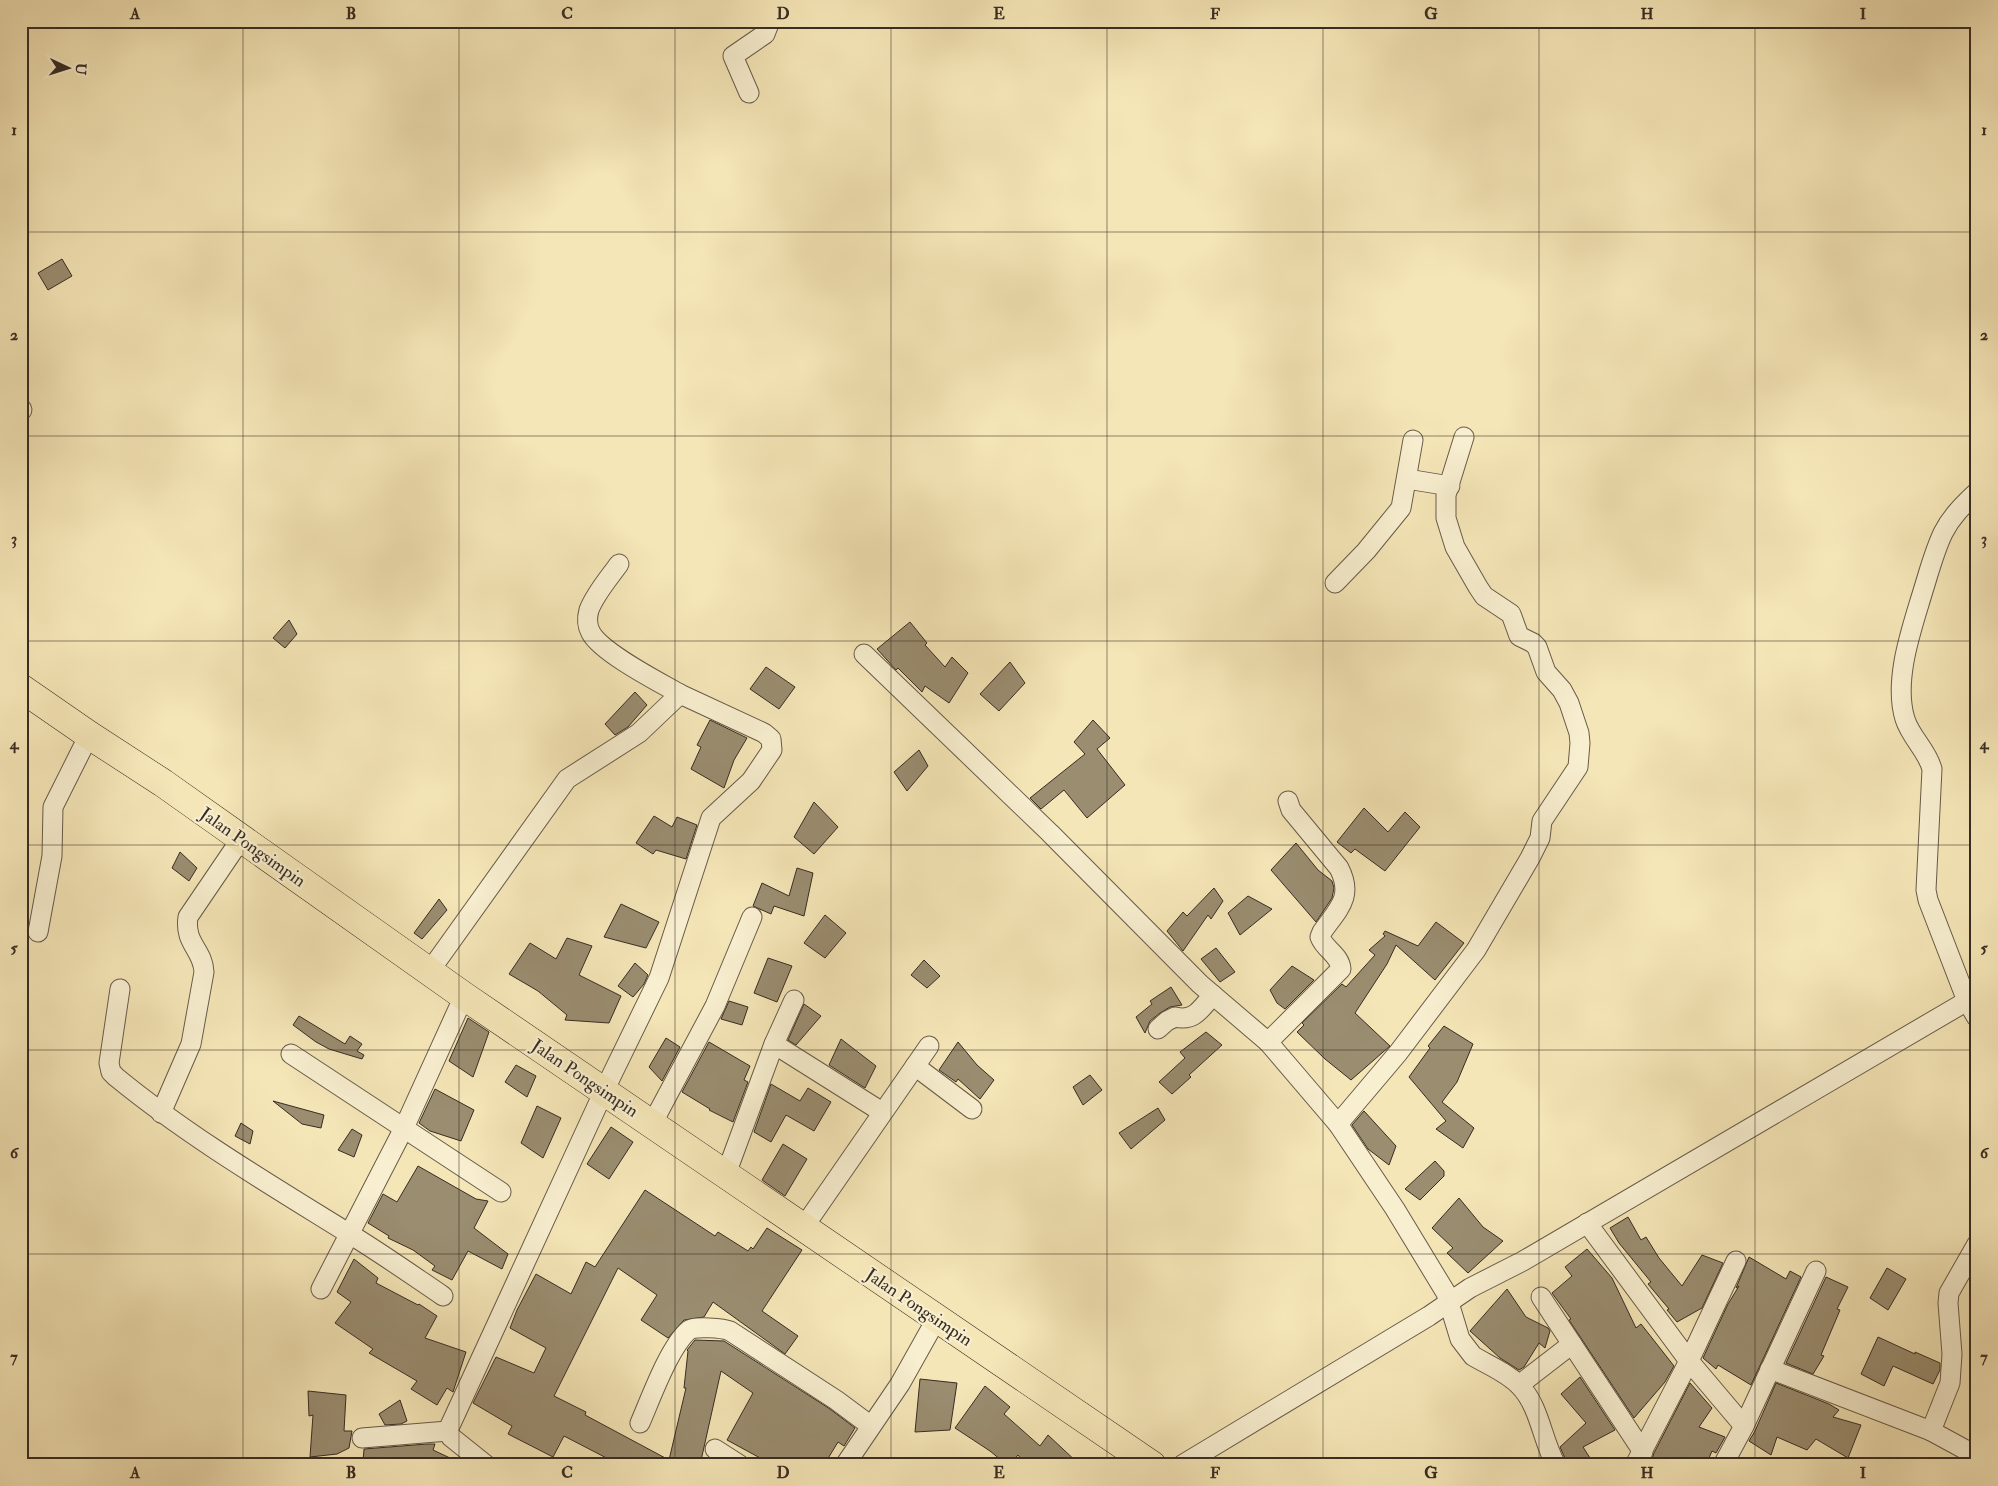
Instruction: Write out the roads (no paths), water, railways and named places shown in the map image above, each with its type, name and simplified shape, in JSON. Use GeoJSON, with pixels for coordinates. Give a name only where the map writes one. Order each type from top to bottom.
{"type":"FeatureCollection","features":[{"type":"Feature","properties":{"kind":"main road","name":"Jalan Pongsimpin"},"geometry":{"type":"LineString","coordinates":[[21,688],[163,783],[464,996],[1152,1465]]}},
{"type":"Feature","properties":{"kind":"street"},"geometry":{"type":"LineString","coordinates":[[749,93],[733,56],[766,34],[770,27],[770,21]]}},
{"type":"Feature","properties":{"kind":"street"},"geometry":{"type":"LineString","coordinates":[[1338,1124],[1398,1054],[1476,950],[1530,858],[1540,838],[1542,821],[1576,772],[1579,762],[1579,733],[1566,696],[1546,672],[1537,647],[1519,636],[1511,614],[1482,593],[1455,548],[1446,518],[1445,504],[1464,437]]}},
{"type":"Feature","properties":{"kind":"street"},"geometry":{"type":"LineString","coordinates":[[1334,583],[1366,551],[1401,508],[1414,440]]}},
{"type":"Feature","properties":{"kind":"street"},"geometry":{"type":"LineString","coordinates":[[1407,479],[1450,486]]}},
{"type":"Feature","properties":{"kind":"street"},"geometry":{"type":"LineString","coordinates":[[1977,492],[1954,516],[1943,533],[1935,553],[1907,644],[1902,684],[1905,718],[1912,733],[1925,751],[1932,769],[1926,890],[1928,900],[1967,1001],[1977,1018]]}},
{"type":"Feature","properties":{"kind":"street"},"geometry":{"type":"LineString","coordinates":[[448,1431],[604,1091],[659,978],[711,818],[750,782],[772,750],[771,739],[764,733],[680,694],[635,669],[600,643],[590,632],[588,620],[590,608],[619,564]]}},
{"type":"Feature","properties":{"kind":"street"},"geometry":{"type":"LineString","coordinates":[[864,654],[1050,833],[1213,995],[1268,1042],[1338,1124],[1395,1209],[1450,1301],[1460,1339],[1473,1356],[1519,1385],[1537,1416],[1545,1444],[1556,1465]]}},
{"type":"Feature","properties":{"kind":"street"},"geometry":{"type":"LineString","coordinates":[[430,972],[567,779],[638,733],[680,694]]}},
{"type":"Feature","properties":{"kind":"street"},"geometry":{"type":"LineString","coordinates":[[38,932],[52,856],[52,807],[89,735]]}},
{"type":"Feature","properties":{"kind":"street"},"geometry":{"type":"LineString","coordinates":[[1268,1042],[1341,967],[1340,960],[1328,949],[1320,937],[1343,902],[1346,888],[1344,878],[1339,868],[1291,810],[1288,801]]}},
{"type":"Feature","properties":{"kind":"street"},"geometry":{"type":"LineString","coordinates":[[161,1113],[191,1044],[204,972],[203,963],[187,932],[188,917],[241,838]]}},
{"type":"Feature","properties":{"kind":"street"},"geometry":{"type":"LineString","coordinates":[[652,1124],[715,1006],[752,918]]}},
{"type":"Feature","properties":{"kind":"street"},"geometry":{"type":"LineString","coordinates":[[120,988],[109,1068],[116,1077],[161,1113],[289,1198],[350,1234],[443,1296]]}},
{"type":"Feature","properties":{"kind":"street"},"geometry":{"type":"LineString","coordinates":[[1158,1029],[1176,1016],[1184,1019],[1192,1017],[1213,995]]}},
{"type":"Feature","properties":{"kind":"street"},"geometry":{"type":"LineString","coordinates":[[321,1289],[404,1128],[464,996]]}},
{"type":"Feature","properties":{"kind":"street"},"geometry":{"type":"LineString","coordinates":[[726,1174],[774,1044],[794,1000]]}},
{"type":"Feature","properties":{"kind":"street"},"geometry":{"type":"LineString","coordinates":[[1182,1465],[1429,1316],[1450,1301],[1967,1001]]}},
{"type":"Feature","properties":{"kind":"street"},"geometry":{"type":"LineString","coordinates":[[774,1044],[882,1112]]}},
{"type":"Feature","properties":{"kind":"street"},"geometry":{"type":"LineString","coordinates":[[803,1228],[929,1046]]}},
{"type":"Feature","properties":{"kind":"street"},"geometry":{"type":"LineString","coordinates":[[291,1054],[501,1192]]}},
{"type":"Feature","properties":{"kind":"street"},"geometry":{"type":"LineString","coordinates":[[915,1066],[972,1109]]}},
{"type":"Feature","properties":{"kind":"street"},"geometry":{"type":"LineString","coordinates":[[1587,1223],[1689,1361],[1744,1426]]}},
{"type":"Feature","properties":{"kind":"street"},"geometry":{"type":"LineString","coordinates":[[1931,1431],[1950,1383],[1952,1354],[1948,1304],[1949,1293],[1977,1244]]}},
{"type":"Feature","properties":{"kind":"street"},"geometry":{"type":"LineString","coordinates":[[1639,1458],[1689,1361],[1736,1261]]}},
{"type":"Feature","properties":{"kind":"street"},"geometry":{"type":"LineString","coordinates":[[1723,1465],[1744,1426],[1816,1271]]}},
{"type":"Feature","properties":{"kind":"street"},"geometry":{"type":"LineString","coordinates":[[1541,1297],[1572,1344],[1639,1458]]}},
{"type":"Feature","properties":{"kind":"street"},"geometry":{"type":"LineString","coordinates":[[845,1465],[900,1384],[936,1318]]}},
{"type":"Feature","properties":{"kind":"street"},"geometry":{"type":"LineString","coordinates":[[640,1422],[673,1351],[688,1331],[693,1328],[712,1328],[730,1331],[836,1400],[871,1426]]}},
{"type":"Feature","properties":{"kind":"street"},"geometry":{"type":"LineString","coordinates":[[1519,1385],[1572,1344]]}},
{"type":"Feature","properties":{"kind":"street"},"geometry":{"type":"LineString","coordinates":[[1770,1369],[1931,1431],[1977,1456]]}},
{"type":"Feature","properties":{"kind":"street"},"geometry":{"type":"LineString","coordinates":[[362,1438],[448,1431]]}},
{"type":"Feature","properties":{"kind":"street"},"geometry":{"type":"LineString","coordinates":[[448,1431],[451,1437],[486,1465]]}},
{"type":"Feature","properties":{"kind":"street"},"geometry":{"type":"LineString","coordinates":[[715,1449],[740,1465]]}}]}
